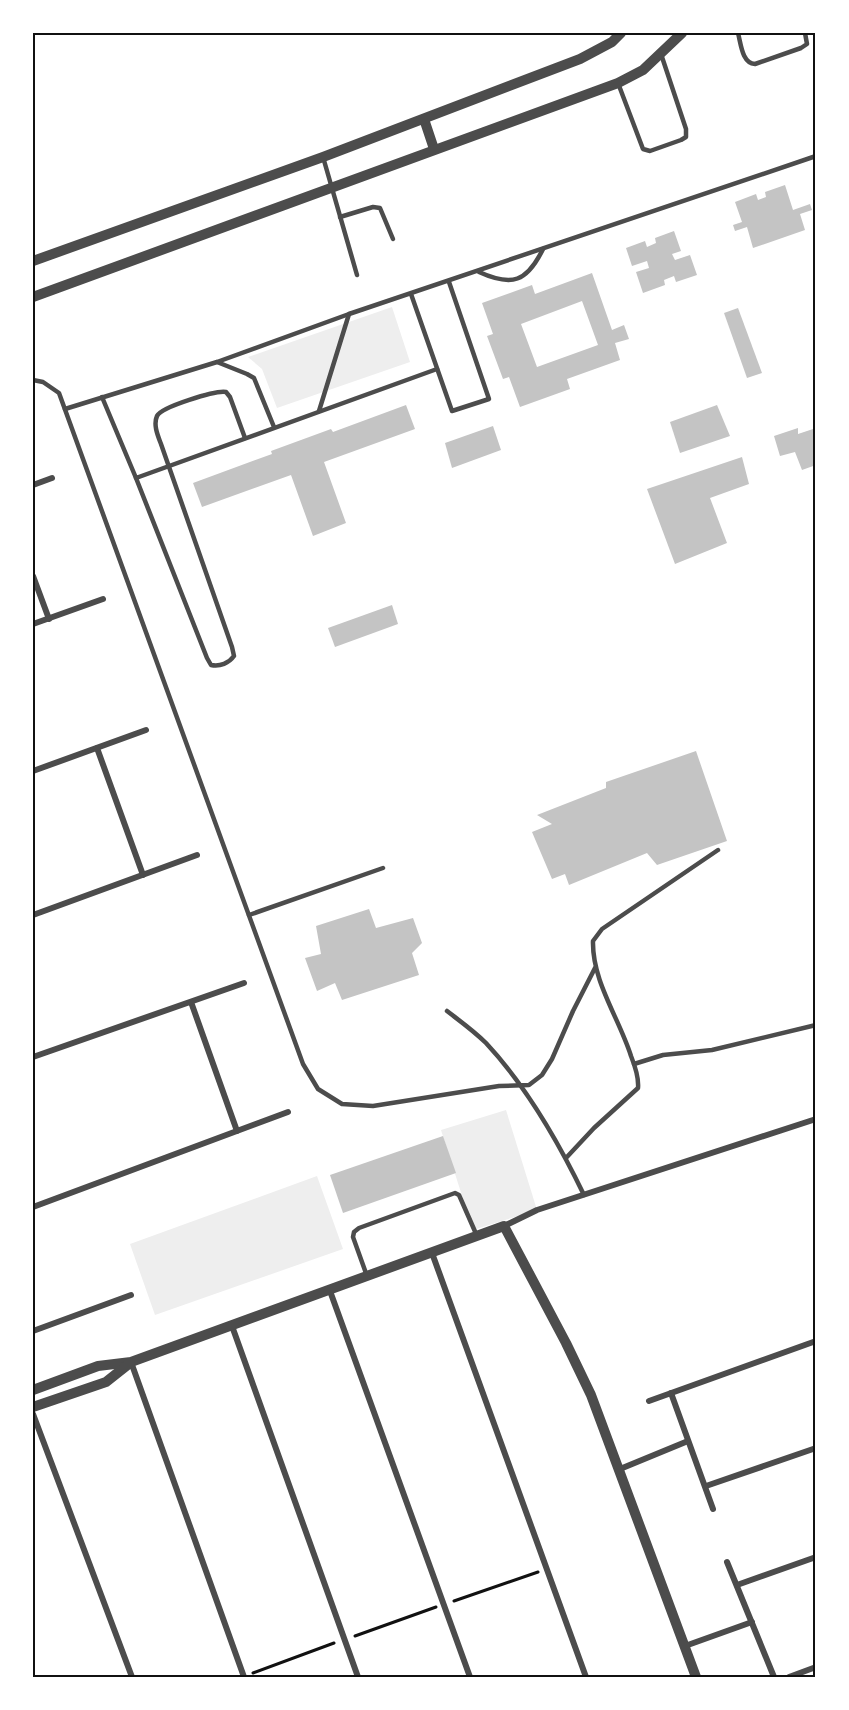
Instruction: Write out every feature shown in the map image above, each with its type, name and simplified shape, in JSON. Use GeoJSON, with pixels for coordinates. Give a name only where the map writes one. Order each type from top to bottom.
{"type":"FeatureCollection","features":[{"type":"Feature","properties":{"kind":"street"},"geometry":{"type":"LineString","coordinates":[[33,261],[323,157],[580,59],[612,42],[621,33]]}},
{"type":"Feature","properties":{"kind":"street"},"geometry":{"type":"LineString","coordinates":[[33,297],[618,83],[643,70],[682,33]]}},
{"type":"Feature","properties":{"kind":"street"},"geometry":{"type":"LineString","coordinates":[[424,119],[434,149]]}},
{"type":"Feature","properties":{"kind":"street"},"geometry":{"type":"LineString","coordinates":[[33,485],[52,478]]}},
{"type":"Feature","properties":{"kind":"street"},"geometry":{"type":"LineString","coordinates":[[33,576],[49,619]]}},
{"type":"Feature","properties":{"kind":"street"},"geometry":{"type":"LineString","coordinates":[[33,624],[103,599]]}},
{"type":"Feature","properties":{"kind":"street"},"geometry":{"type":"LineString","coordinates":[[33,771],[146,730]]}},
{"type":"Feature","properties":{"kind":"street"},"geometry":{"type":"LineString","coordinates":[[97,748],[143,875]]}},
{"type":"Feature","properties":{"kind":"street"},"geometry":{"type":"LineString","coordinates":[[33,915],[197,855]]}},
{"type":"Feature","properties":{"kind":"street"},"geometry":{"type":"LineString","coordinates":[[33,1057],[244,983]]}},
{"type":"Feature","properties":{"kind":"street"},"geometry":{"type":"LineString","coordinates":[[191,1002],[237,1131]]}},
{"type":"Feature","properties":{"kind":"street"},"geometry":{"type":"LineString","coordinates":[[33,1207],[288,1112]]}},
{"type":"Feature","properties":{"kind":"street"},"geometry":{"type":"LineString","coordinates":[[33,1390],[98,1366],[131,1362],[432,1253],[504,1226],[537,1210],[816,1119]]}},
{"type":"Feature","properties":{"kind":"street"},"geometry":{"type":"LineString","coordinates":[[504,1226],[567,1343],[591,1395],[696,1677]]}},
{"type":"Feature","properties":{"kind":"street"},"geometry":{"type":"LineString","coordinates":[[432,1253],[586,1677]]}},
{"type":"Feature","properties":{"kind":"street"},"geometry":{"type":"LineString","coordinates":[[330,1291],[470,1677]]}},
{"type":"Feature","properties":{"kind":"street"},"geometry":{"type":"LineString","coordinates":[[33,1331],[131,1295]]}},
{"type":"Feature","properties":{"kind":"street"},"geometry":{"type":"LineString","coordinates":[[232,1326],[358,1677]]}},
{"type":"Feature","properties":{"kind":"street"},"geometry":{"type":"LineString","coordinates":[[649,1401],[816,1341]]}},
{"type":"Feature","properties":{"kind":"street"},"geometry":{"type":"LineString","coordinates":[[33,1407],[106,1382],[131,1362]]}},
{"type":"Feature","properties":{"kind":"street"},"geometry":{"type":"LineString","coordinates":[[131,1362],[244,1677]]}},
{"type":"Feature","properties":{"kind":"street"},"geometry":{"type":"LineString","coordinates":[[671,1393],[706,1486],[712,1509]]}},
{"type":"Feature","properties":{"kind":"street"},"geometry":{"type":"LineString","coordinates":[[33,1414],[132,1677]]}},
{"type":"Feature","properties":{"kind":"street"},"geometry":{"type":"LineString","coordinates":[[620,1469],[688,1441]]}},
{"type":"Feature","properties":{"kind":"street"},"geometry":{"type":"LineString","coordinates":[[706,1486],[816,1448]]}},
{"type":"Feature","properties":{"kind":"street"},"geometry":{"type":"LineString","coordinates":[[737,1585],[816,1557]]}},
{"type":"Feature","properties":{"kind":"street"},"geometry":{"type":"LineString","coordinates":[[728,1562],[774,1677]]}},
{"type":"Feature","properties":{"kind":"street"},"geometry":{"type":"LineString","coordinates":[[685,1646],[752,1622]]}},
{"type":"Feature","properties":{"kind":"street"},"geometry":{"type":"LineString","coordinates":[[789,1677],[816,1667]]}},
{"type":"Feature","properties":{"kind":"lane"},"geometry":{"type":"LineString","coordinates":[[738,33],[746,60],[750,64],[801,48],[807,44],[805,33]]}},
{"type":"Feature","properties":{"kind":"lane"},"geometry":{"type":"LineString","coordinates":[[618,83],[643,149],[650,152],[686,137],[686,129],[661,54]]}},
{"type":"Feature","properties":{"kind":"lane"},"geometry":{"type":"LineString","coordinates":[[65,409],[217,362],[349,314],[479,272],[816,156]]}},
{"type":"Feature","properties":{"kind":"lane"},"geometry":{"type":"LineString","coordinates":[[323,157],[357,275]]}},
{"type":"Feature","properties":{"kind":"lane"},"geometry":{"type":"LineString","coordinates":[[340,217],[373,207],[380,208],[393,239]]}},
{"type":"Feature","properties":{"kind":"lane"},"geometry":{"type":"LineString","coordinates":[[479,272],[497,280],[510,280],[523,276],[532,269],[543,249]]}},
{"type":"Feature","properties":{"kind":"lane"},"geometry":{"type":"LineString","coordinates":[[411,294],[453,411],[489,399],[449,282]]}},
{"type":"Feature","properties":{"kind":"lane"},"geometry":{"type":"LineString","coordinates":[[319,411],[349,314]]}},
{"type":"Feature","properties":{"kind":"lane"},"geometry":{"type":"LineString","coordinates":[[217,362],[254,378],[273,427]]}},
{"type":"Feature","properties":{"kind":"lane"},"geometry":{"type":"LineString","coordinates":[[136,478],[438,369]]}},
{"type":"Feature","properties":{"kind":"lane"},"geometry":{"type":"LineString","coordinates":[[33,380],[43,382],[59,393],[303,1064],[318,1089],[342,1104],[373,1106],[499,1086],[529,1085],[542,1075],[552,1059],[573,1011],[596,968]]}},
{"type":"Feature","properties":{"kind":"lane"},"geometry":{"type":"LineString","coordinates":[[102,397],[207,658],[212,665],[217,666],[231,660],[234,656],[155,426],[157,416],[161,412],[219,391],[226,392],[230,397],[244,438]]}},
{"type":"Feature","properties":{"kind":"lane"},"geometry":{"type":"LineString","coordinates":[[566,1158],[594,1128],[638,1088],[639,1081],[596,968],[593,941],[602,929],[718,850]]}},
{"type":"Feature","properties":{"kind":"lane"},"geometry":{"type":"LineString","coordinates":[[249,915],[383,868]]}},
{"type":"Feature","properties":{"kind":"lane"},"geometry":{"type":"LineString","coordinates":[[447,1011],[485,1042],[521,1086],[566,1158],[584,1195]]}},
{"type":"Feature","properties":{"kind":"lane"},"geometry":{"type":"LineString","coordinates":[[634,1064],[663,1055],[712,1050],[816,1025]]}},
{"type":"Feature","properties":{"kind":"lane"},"geometry":{"type":"LineString","coordinates":[[367,1277],[353,1236],[359,1228],[454,1193],[459,1196],[477,1236]]}},
{"type":"Feature","properties":{"kind":"path"},"geometry":{"type":"LineString","coordinates":[[244,1677],[345,1639],[547,1569]]}},
{"type":"Feature","properties":{"kind":"shaded area"},"geometry":{"type":"Polygon","coordinates":[[[392,307],[410,362],[277,408],[262,369],[248,357],[392,307]]]}},
{"type":"Feature","properties":{"kind":"shaded area"},"geometry":{"type":"Polygon","coordinates":[[[506,1110],[537,1210],[473,1230],[441,1130],[506,1110]]]}},
{"type":"Feature","properties":{"kind":"shaded area"},"geometry":{"type":"Polygon","coordinates":[[[317,1176],[343,1249],[155,1315],[130,1244],[317,1176]]]}},
{"type":"Feature","properties":{"kind":"building"},"geometry":{"type":"Polygon","coordinates":[[[785,185],[793,210],[810,204],[812,210],[800,214],[805,230],[753,248],[747,227],[735,231],[733,225],[742,222],[735,202],[756,194],[758,200],[766,197],[765,192],[785,185]]]}},
{"type":"Feature","properties":{"kind":"building"},"geometry":{"type":"Polygon","coordinates":[[[674,231],[681,251],[672,254],[675,260],[690,255],[697,275],[676,282],[674,276],[664,280],[665,285],[643,293],[636,272],[649,268],[647,261],[632,266],[626,248],[645,241],[647,247],[656,243],[655,238],[674,231]]]}},
{"type":"Feature","properties":{"kind":"building"},"geometry":{"type":"Polygon","coordinates":[[[592,273],[612,330],[624,325],[629,339],[615,343],[620,360],[567,379],[570,389],[520,407],[509,377],[503,379],[487,336],[493,334],[482,303],[532,285],[535,294],[592,273]],[[582,301],[521,324],[537,367],[598,345],[582,301]]]}},
{"type":"Feature","properties":{"kind":"building"},"geometry":{"type":"Polygon","coordinates":[[[738,308],[762,373],[747,378],[724,313],[738,308]]]}},
{"type":"Feature","properties":{"kind":"building"},"geometry":{"type":"Polygon","coordinates":[[[406,405],[415,429],[324,462],[346,523],[313,536],[291,475],[202,507],[193,483],[331,429],[333,432],[406,405]]]}},
{"type":"Feature","properties":{"kind":"building"},"geometry":{"type":"Polygon","coordinates":[[[717,405],[730,436],[680,453],[670,422],[717,405]]]}},
{"type":"Feature","properties":{"kind":"building"},"geometry":{"type":"Polygon","coordinates":[[[493,426],[501,450],[452,468],[445,443],[493,426]]]}},
{"type":"Feature","properties":{"kind":"building"},"geometry":{"type":"Polygon","coordinates":[[[798,428],[798,434],[816,428],[816,465],[802,470],[795,452],[780,456],[774,436],[798,428]]]}},
{"type":"Feature","properties":{"kind":"building"},"geometry":{"type":"Polygon","coordinates":[[[742,457],[749,484],[710,498],[727,543],[675,564],[647,489],[742,457]]]}},
{"type":"Feature","properties":{"kind":"building"},"geometry":{"type":"Polygon","coordinates":[[[392,605],[398,624],[335,647],[328,628],[392,605]]]}},
{"type":"Feature","properties":{"kind":"building"},"geometry":{"type":"Polygon","coordinates":[[[696,751],[727,841],[657,865],[647,853],[569,885],[565,874],[552,879],[532,832],[552,824],[537,815],[606,788],[606,782],[696,751]]]}},
{"type":"Feature","properties":{"kind":"building"},"geometry":{"type":"Polygon","coordinates":[[[369,909],[376,928],[413,918],[422,943],[412,953],[419,975],[342,1000],[335,983],[317,991],[305,958],[321,954],[316,926],[369,909]]]}},
{"type":"Feature","properties":{"kind":"building"},"geometry":{"type":"Polygon","coordinates":[[[443,1136],[456,1173],[343,1213],[330,1175],[443,1136]]]}}]}
